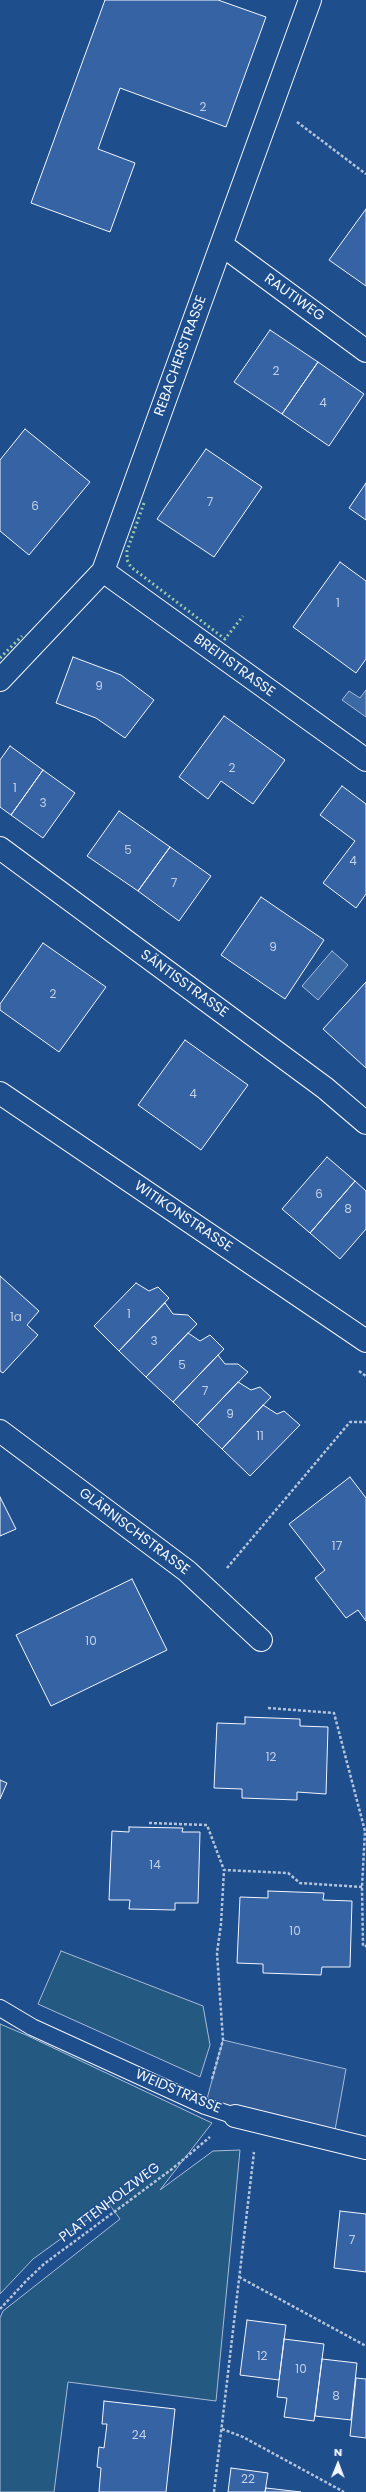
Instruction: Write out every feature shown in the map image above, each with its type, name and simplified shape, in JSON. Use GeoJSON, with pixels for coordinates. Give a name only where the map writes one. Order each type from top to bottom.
{"type":"FeatureCollection","features":[{"type":"Feature","properties":{"kind":"street","name":"REBACHERSTRASSE"},"geometry":{"type":"LineString","coordinates":[[0,680],[103,571],[310,0]]}},
{"type":"Feature","properties":{"kind":"street","name":"RAUTIWEG"},"geometry":{"type":"LineString","coordinates":[[222,245],[366,351]]}},
{"type":"Feature","properties":{"kind":"street","name":"BREITISTRASSE"},"geometry":{"type":"LineString","coordinates":[[103,571],[366,760]]}},
{"type":"Feature","properties":{"kind":"street","name":"SÄNTISSTRASSE"},"geometry":{"type":"LineString","coordinates":[[0,848],[325,1088],[366,1123]]}},
{"type":"Feature","properties":{"kind":"street","name":"WITIKONSTRASSE"},"geometry":{"type":"LineString","coordinates":[[0,1093],[366,1341]]}},
{"type":"Feature","properties":{"kind":"street","name":"GLÄRNISCHSTRASSE"},"geometry":{"type":"LineString","coordinates":[[0,1432],[187,1571],[262,1640]]}},
{"type":"Feature","properties":{"kind":"street","name":"WEIDSTRASSE"},"geometry":{"type":"LineString","coordinates":[[235,2116],[366,2148]]}},
{"type":"Feature","properties":{"kind":"lane","name":"WEIDSTRASSE"},"geometry":{"type":"LineString","coordinates":[[0,2008],[32,2027],[205,2106],[235,2116]]}},
{"type":"Feature","properties":{"kind":"path"},"geometry":{"type":"LineString","coordinates":[[273,104],[366,174]]}},
{"type":"Feature","properties":{"kind":"path"},"geometry":{"type":"LineString","coordinates":[[208,1591],[350,1422],[366,1422]]}},
{"type":"Feature","properties":{"kind":"path"},"geometry":{"type":"LineString","coordinates":[[268,1708],[334,1713],[365,1831],[362,1887],[363,1946],[366,1946]]}},
{"type":"Feature","properties":{"kind":"path"},"geometry":{"type":"LineString","coordinates":[[149,1823],[207,1825],[224,1870],[221,1924],[217,1953],[223,2040],[205,2106]]}},
{"type":"Feature","properties":{"kind":"path"},"geometry":{"type":"LineString","coordinates":[[224,1870],[288,1873],[300,1883],[362,1887]]}},
{"type":"Feature","properties":{"kind":"path","name":"PLATTENHOLZWEG"},"geometry":{"type":"LineString","coordinates":[[0,2309],[44,2264],[172,2169],[235,2116]]}},
{"type":"Feature","properties":{"kind":"path"},"geometry":{"type":"LineString","coordinates":[[214,2492],[258,2122]]}},
{"type":"Feature","properties":{"kind":"path"},"geometry":{"type":"LineString","coordinates":[[239,2277],[366,2346]]}},
{"type":"Feature","properties":{"kind":"path"},"geometry":{"type":"LineString","coordinates":[[222,2429],[243,2437],[344,2492]]}},
{"type":"Feature","properties":{"kind":"shaded area"},"geometry":{"type":"Polygon","coordinates":[[[366,690],[366,717],[342,700],[349,691],[360,698],[366,690]]]}},
{"type":"Feature","properties":{"kind":"shaded area"},"geometry":{"type":"Polygon","coordinates":[[[332,951],[348,965],[318,1000],[302,986],[332,951]]]}},
{"type":"Feature","properties":{"kind":"shaded area"},"geometry":{"type":"Polygon","coordinates":[[[61,1951],[203,2006],[210,2045],[200,2077],[38,2004],[61,1951]]]}},
{"type":"Feature","properties":{"kind":"shaded area"},"geometry":{"type":"Polygon","coordinates":[[[0,2024],[212,2123],[160,2190],[213,2151],[240,2150],[216,2401],[68,2382],[54,2492],[0,2492],[0,2318],[3,2311],[120,2219],[109,2204],[33,2259],[0,2294],[0,2024]]]}},
{"type":"Feature","properties":{"kind":"shaded area"},"geometry":{"type":"Polygon","coordinates":[[[223,2040],[346,2069],[333,2141],[205,2106],[223,2040]]]}},
{"type":"Feature","properties":{"kind":"building"},"geometry":{"type":"Polygon","coordinates":[[[105,0],[218,0],[266,17],[226,127],[120,88],[98,149],[135,163],[110,232],[31,203],[105,0]]]}},
{"type":"Feature","properties":{"kind":"building"},"geometry":{"type":"Polygon","coordinates":[[[366,209],[366,286],[329,260],[366,209]]]}},
{"type":"Feature","properties":{"kind":"building"},"geometry":{"type":"Polygon","coordinates":[[[270,330],[318,362],[282,414],[234,382],[270,330]]]}},
{"type":"Feature","properties":{"kind":"building"},"geometry":{"type":"Polygon","coordinates":[[[318,362],[364,394],[329,446],[282,414],[318,362]]]}},
{"type":"Feature","properties":{"kind":"building"},"geometry":{"type":"Polygon","coordinates":[[[25,429],[90,482],[29,555],[0,531],[0,460],[25,429]]]}},
{"type":"Feature","properties":{"kind":"building"},"geometry":{"type":"Polygon","coordinates":[[[206,449],[262,487],[214,557],[157,519],[206,449]]]}},
{"type":"Feature","properties":{"kind":"building"},"geometry":{"type":"Polygon","coordinates":[[[366,483],[366,520],[349,508],[366,483]]]}},
{"type":"Feature","properties":{"kind":"building"},"geometry":{"type":"Polygon","coordinates":[[[340,562],[366,581],[366,659],[356,673],[293,627],[340,562]]]}},
{"type":"Feature","properties":{"kind":"building"},"geometry":{"type":"Polygon","coordinates":[[[73,657],[121,675],[154,700],[125,738],[96,718],[56,703],[73,657]]]}},
{"type":"Feature","properties":{"kind":"building"},"geometry":{"type":"Polygon","coordinates":[[[224,716],[285,760],[253,804],[221,781],[208,799],[179,777],[224,716]]]}},
{"type":"Feature","properties":{"kind":"building"},"geometry":{"type":"Polygon","coordinates":[[[10,746],[43,770],[11,815],[0,807],[0,760],[10,746]]]}},
{"type":"Feature","properties":{"kind":"building"},"geometry":{"type":"Polygon","coordinates":[[[43,770],[75,793],[43,838],[11,815],[43,770]]]}},
{"type":"Feature","properties":{"kind":"building"},"geometry":{"type":"Polygon","coordinates":[[[342,786],[366,804],[366,894],[356,908],[323,883],[355,841],[320,815],[342,786]]]}},
{"type":"Feature","properties":{"kind":"building"},"geometry":{"type":"Polygon","coordinates":[[[119,811],[170,847],[138,891],[87,856],[119,811]]]}},
{"type":"Feature","properties":{"kind":"building"},"geometry":{"type":"Polygon","coordinates":[[[170,847],[211,876],[179,921],[138,891],[170,847]]]}},
{"type":"Feature","properties":{"kind":"building"},"geometry":{"type":"Polygon","coordinates":[[[261,897],[324,940],[285,999],[221,955],[261,897]]]}},
{"type":"Feature","properties":{"kind":"building"},"geometry":{"type":"Polygon","coordinates":[[[43,943],[106,987],[59,1052],[0,1010],[0,1004],[43,943]]]}},
{"type":"Feature","properties":{"kind":"building"},"geometry":{"type":"Polygon","coordinates":[[[366,982],[366,1068],[323,1029],[366,982]]]}},
{"type":"Feature","properties":{"kind":"building"},"geometry":{"type":"Polygon","coordinates":[[[185,1040],[248,1085],[201,1150],[138,1105],[185,1040]]]}},
{"type":"Feature","properties":{"kind":"building"},"geometry":{"type":"Polygon","coordinates":[[[327,1157],[355,1181],[310,1233],[282,1209],[327,1157]]]}},
{"type":"Feature","properties":{"kind":"building"},"geometry":{"type":"Polygon","coordinates":[[[355,1181],[366,1191],[366,1229],[340,1259],[310,1233],[355,1181]]]}},
{"type":"Feature","properties":{"kind":"building"},"geometry":{"type":"Polygon","coordinates":[[[0,1276],[39,1311],[27,1325],[38,1335],[3,1373],[0,1371],[0,1276]]]}},
{"type":"Feature","properties":{"kind":"building"},"geometry":{"type":"Polygon","coordinates":[[[136,1283],[149,1291],[158,1287],[169,1298],[119,1351],[94,1326],[136,1283]]]}},
{"type":"Feature","properties":{"kind":"building"},"geometry":{"type":"Polygon","coordinates":[[[165,1303],[173,1314],[188,1315],[197,1324],[146,1377],[119,1351],[165,1303]]]}},
{"type":"Feature","properties":{"kind":"building"},"geometry":{"type":"Polygon","coordinates":[[[188,1333],[200,1341],[210,1335],[224,1349],[173,1402],[146,1377],[188,1333]]]}},
{"type":"Feature","properties":{"kind":"building"},"geometry":{"type":"Polygon","coordinates":[[[218,1355],[225,1364],[238,1364],[248,1372],[197,1425],[173,1402],[218,1355]]]}},
{"type":"Feature","properties":{"kind":"building"},"geometry":{"type":"Polygon","coordinates":[[[238,1382],[251,1390],[260,1387],[271,1397],[222,1449],[197,1425],[238,1382]]]}},
{"type":"Feature","properties":{"kind":"building"},"geometry":{"type":"Polygon","coordinates":[[[263,1405],[277,1414],[284,1411],[300,1425],[250,1476],[222,1449],[263,1405]]]}},
{"type":"Feature","properties":{"kind":"building"},"geometry":{"type":"Polygon","coordinates":[[[350,1477],[366,1498],[366,1621],[358,1610],[346,1618],[315,1578],[325,1570],[289,1524],[350,1477]]]}},
{"type":"Feature","properties":{"kind":"building"},"geometry":{"type":"Polygon","coordinates":[[[0,1497],[16,1529],[0,1536],[0,1497]]]}},
{"type":"Feature","properties":{"kind":"building"},"geometry":{"type":"Polygon","coordinates":[[[132,1579],[167,1650],[51,1706],[16,1635],[132,1579]]]}},
{"type":"Feature","properties":{"kind":"building"},"geometry":{"type":"Polygon","coordinates":[[[245,1717],[300,1719],[300,1726],[328,1727],[326,1794],[297,1792],[297,1800],[242,1798],[242,1789],[214,1788],[217,1723],[245,1724],[245,1717]]]}},
{"type":"Feature","properties":{"kind":"building"},"geometry":{"type":"Polygon","coordinates":[[[0,1780],[7,1783],[0,1799],[0,1780]]]}},
{"type":"Feature","properties":{"kind":"building"},"geometry":{"type":"Polygon","coordinates":[[[129,1827],[183,1828],[182,1832],[200,1832],[198,1903],[175,1903],[175,1910],[129,1909],[130,1900],[109,1900],[112,1831],[129,1832],[129,1827]]]}},
{"type":"Feature","properties":{"kind":"building"},"geometry":{"type":"Polygon","coordinates":[[[268,1891],[324,1893],[323,1900],[352,1901],[350,1967],[322,1967],[321,1975],[263,1973],[263,1964],[237,1963],[240,1897],[268,1898],[268,1891]]]}},
{"type":"Feature","properties":{"kind":"building"},"geometry":{"type":"Polygon","coordinates":[[[340,2211],[366,2214],[366,2272],[334,2268],[340,2211]]]}},
{"type":"Feature","properties":{"kind":"building"},"geometry":{"type":"Polygon","coordinates":[[[247,2320],[286,2325],[279,2380],[240,2375],[247,2320]]]}},
{"type":"Feature","properties":{"kind":"building"},"geometry":{"type":"Polygon","coordinates":[[[284,2339],[324,2344],[314,2421],[284,2417],[287,2398],[277,2397],[284,2339]]]}},
{"type":"Feature","properties":{"kind":"building"},"geometry":{"type":"Polygon","coordinates":[[[322,2359],[357,2363],[351,2420],[315,2416],[322,2359]]]}},
{"type":"Feature","properties":{"kind":"building"},"geometry":{"type":"Polygon","coordinates":[[[356,2378],[366,2379],[366,2438],[350,2436],[356,2378]]]}},
{"type":"Feature","properties":{"kind":"building"},"geometry":{"type":"Polygon","coordinates":[[[104,2401],[175,2409],[166,2492],[99,2492],[101,2468],[97,2467],[99,2447],[104,2448],[107,2424],[102,2424],[104,2401]]]}},
{"type":"Feature","properties":{"kind":"building"},"geometry":{"type":"Polygon","coordinates":[[[231,2468],[268,2473],[265,2492],[228,2492],[231,2468]]]}},
{"type":"Feature","properties":{"kind":"building"},"geometry":{"type":"Polygon","coordinates":[[[266,2488],[301,2492],[265,2492],[266,2488]]]}},
{"type":"Feature","properties":{"kind":"hedge"},"geometry":{"type":"LineString","coordinates":[[144,503],[127,551],[127,560],[131,567],[225,639],[243,616]]}},
{"type":"Feature","properties":{"kind":"hedge"},"geometry":{"type":"LineString","coordinates":[[0,658],[22,636]]}}]}
